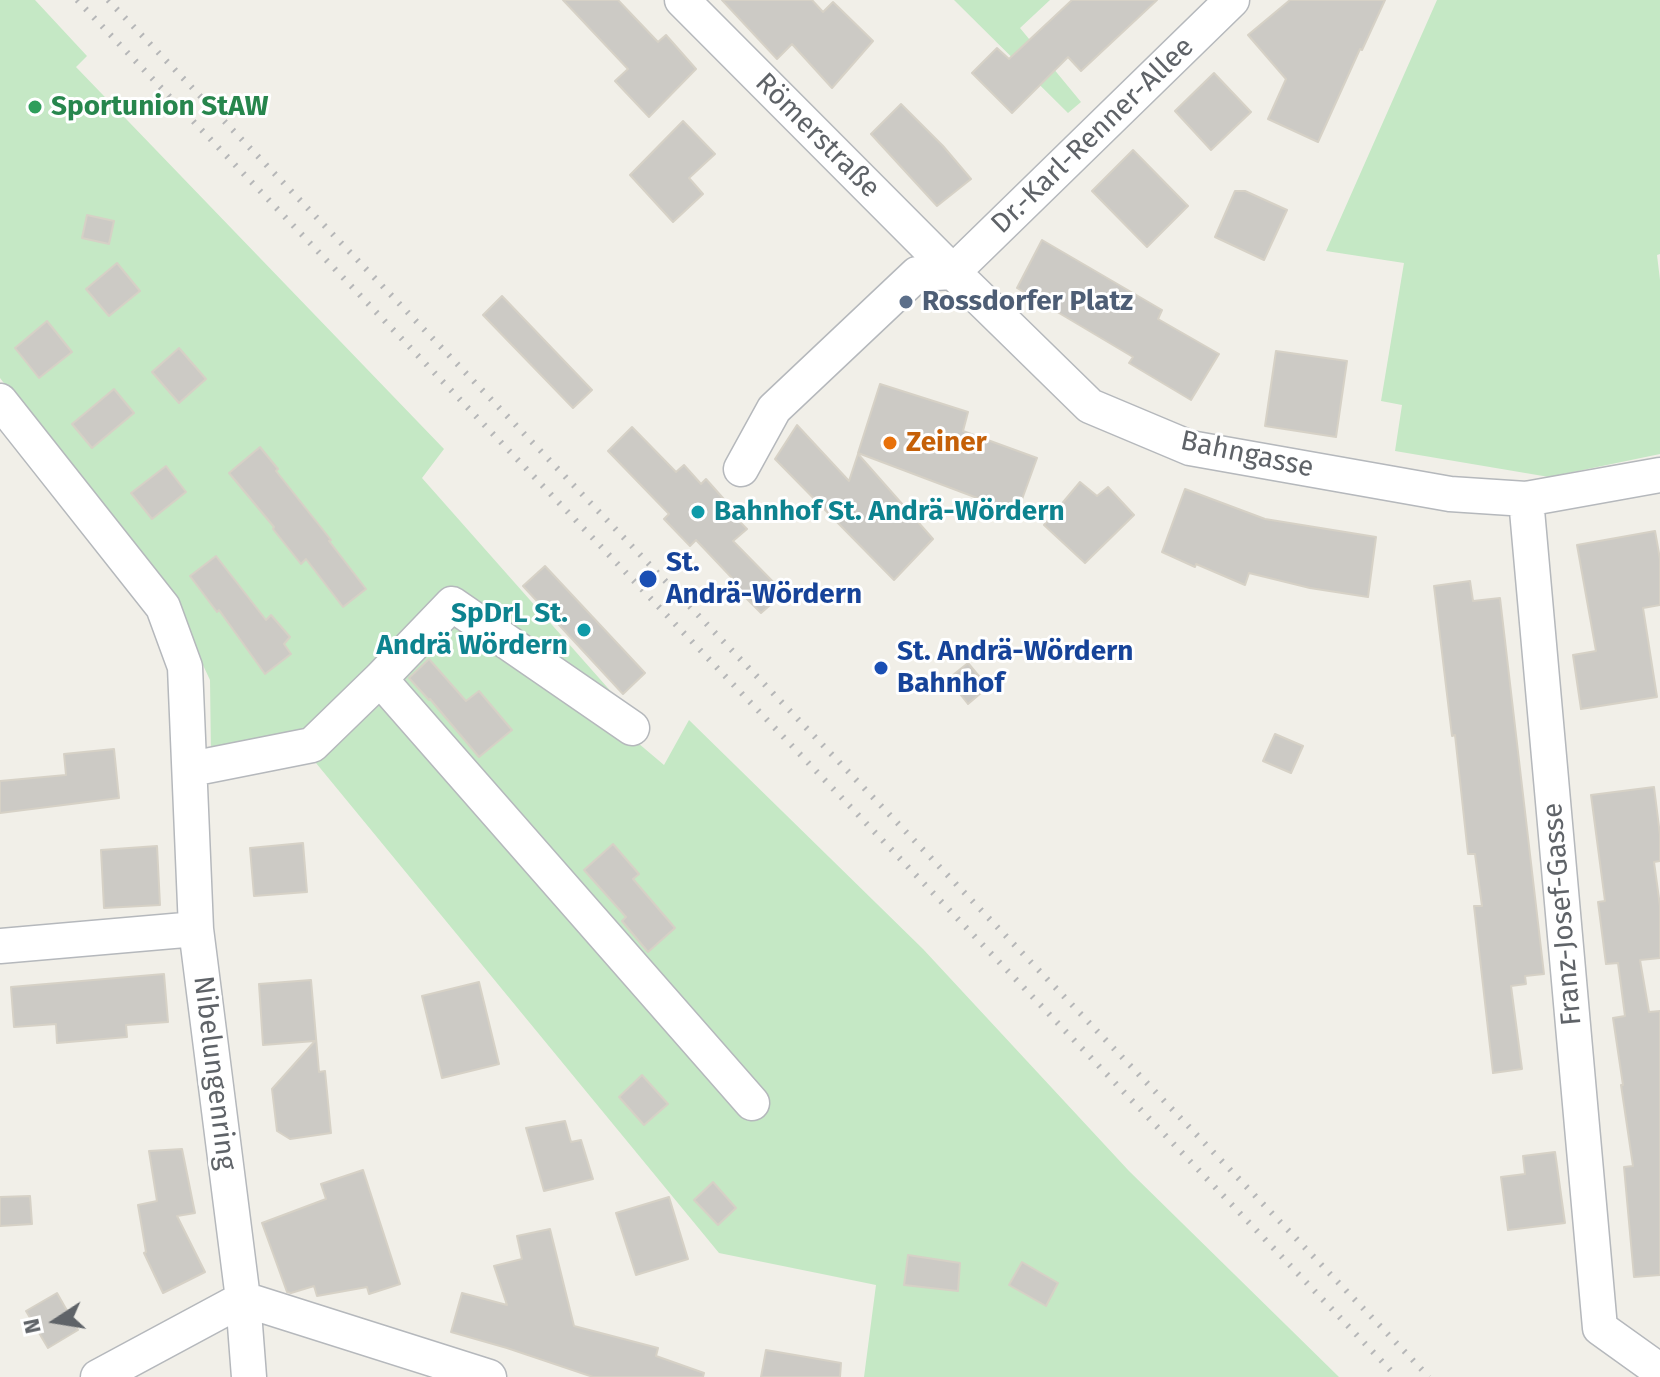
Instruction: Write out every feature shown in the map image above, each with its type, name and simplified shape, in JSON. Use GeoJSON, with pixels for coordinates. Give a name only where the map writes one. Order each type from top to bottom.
{"type":"FeatureCollection","features":[{"type":"Feature","properties":{"kind":"street","name":"Römerstraße"},"geometry":{"type":"LineString","coordinates":[[682,0],[953,272]]}},
{"type":"Feature","properties":{"kind":"street","name":"Dr.-Karl-Renner-Allee"},"geometry":{"type":"LineString","coordinates":[[953,272],[1232,0]]}},
{"type":"Feature","properties":{"kind":"street"},"geometry":{"type":"LineString","coordinates":[[741,469],[774,409],[917,274],[953,272]]}},
{"type":"Feature","properties":{"kind":"street","name":"Bahngasse"},"geometry":{"type":"LineString","coordinates":[[953,272],[1090,406],[1190,448],[1450,494],[1526,499],[1660,475]]}},
{"type":"Feature","properties":{"kind":"street","name":"Nibelungenring"},"geometry":{"type":"LineString","coordinates":[[0,401],[163,607],[185,667],[196,929],[243,1299],[249,1377]]}},
{"type":"Feature","properties":{"kind":"street","name":"Franz-Josef-Gasse"},"geometry":{"type":"LineString","coordinates":[[1526,499],[1600,1328],[1660,1371]]}},
{"type":"Feature","properties":{"kind":"street"},"geometry":{"type":"LineString","coordinates":[[191,769],[312,745],[452,604],[632,728]]}},
{"type":"Feature","properties":{"kind":"street"},"geometry":{"type":"LineString","coordinates":[[380,679],[752,1103]]}},
{"type":"Feature","properties":{"kind":"street"},"geometry":{"type":"LineString","coordinates":[[0,946],[196,929]]}},
{"type":"Feature","properties":{"kind":"street"},"geometry":{"type":"LineString","coordinates":[[98,1377],[243,1299],[489,1377]]}},
{"type":"Feature","properties":{"kind":"green space"},"geometry":{"type":"Polygon","coordinates":[[[0,0],[35,0],[87,56],[76,67],[444,449],[422,478],[622,704],[612,721],[664,765],[689,720],[923,949],[1129,1171],[1339,1377],[864,1377],[876,1285],[719,1253],[302,746],[211,756],[210,680],[179,614],[0,378],[0,0]]]}},
{"type":"Feature","properties":{"kind":"green space"},"geometry":{"type":"Polygon","coordinates":[[[954,0],[1050,0],[1020,28],[1081,102],[1068,113],[954,0]]]}},
{"type":"Feature","properties":{"kind":"green space"},"geometry":{"type":"Polygon","coordinates":[[[1437,0],[1660,0],[1660,254],[1657,255],[1660,280],[1660,454],[1549,477],[1395,451],[1402,405],[1381,401],[1404,263],[1326,251],[1437,0]]]}},
{"type":"Feature","properties":{"kind":"building"},"geometry":{"type":"Polygon","coordinates":[[[563,0],[618,0],[658,42],[666,35],[696,69],[649,117],[615,81],[628,69],[563,0]]]}},
{"type":"Feature","properties":{"kind":"building"},"geometry":{"type":"Polygon","coordinates":[[[722,0],[812,0],[823,12],[833,2],[873,41],[832,88],[792,44],[777,59],[722,0]]]}},
{"type":"Feature","properties":{"kind":"building"},"geometry":{"type":"Polygon","coordinates":[[[1072,0],[1157,0],[1081,71],[1068,57],[1012,113],[972,73],[997,48],[1009,59],[1072,0]]]}},
{"type":"Feature","properties":{"kind":"building"},"geometry":{"type":"Polygon","coordinates":[[[1290,0],[1385,0],[1318,142],[1268,119],[1286,79],[1248,35],[1290,0]]]}},
{"type":"Feature","properties":{"kind":"building"},"geometry":{"type":"Polygon","coordinates":[[[1214,73],[1251,112],[1211,150],[1175,111],[1214,73]]]}},
{"type":"Feature","properties":{"kind":"building"},"geometry":{"type":"Polygon","coordinates":[[[901,104],[971,179],[937,206],[871,134],[901,104]]]}},
{"type":"Feature","properties":{"kind":"building"},"geometry":{"type":"Polygon","coordinates":[[[683,121],[715,154],[689,178],[703,194],[673,222],[630,175],[683,121]]]}},
{"type":"Feature","properties":{"kind":"building"},"geometry":{"type":"Polygon","coordinates":[[[1133,150],[1188,206],[1147,247],[1092,191],[1133,150]]]}},
{"type":"Feature","properties":{"kind":"building"},"geometry":{"type":"Polygon","coordinates":[[[1235,191],[1245,191],[1287,210],[1264,260],[1215,237],[1235,191]]]}},
{"type":"Feature","properties":{"kind":"building"},"geometry":{"type":"Polygon","coordinates":[[[87,215],[114,221],[109,244],[82,238],[87,215]]]}},
{"type":"Feature","properties":{"kind":"building"},"geometry":{"type":"Polygon","coordinates":[[[1042,240],[1162,310],[1158,319],[1219,354],[1191,400],[1129,363],[1133,357],[1017,288],[1042,240]]]}},
{"type":"Feature","properties":{"kind":"building"},"geometry":{"type":"Polygon","coordinates":[[[117,263],[140,291],[109,316],[86,289],[117,263]]]}},
{"type":"Feature","properties":{"kind":"building"},"geometry":{"type":"Polygon","coordinates":[[[502,296],[592,390],[573,408],[483,315],[502,296]]]}},
{"type":"Feature","properties":{"kind":"building"},"geometry":{"type":"Polygon","coordinates":[[[47,321],[72,352],[39,378],[15,348],[47,321]]]}},
{"type":"Feature","properties":{"kind":"building"},"geometry":{"type":"Polygon","coordinates":[[[179,348],[206,379],[179,403],[152,372],[179,348]]]}},
{"type":"Feature","properties":{"kind":"building"},"geometry":{"type":"Polygon","coordinates":[[[1276,351],[1347,361],[1336,437],[1265,426],[1276,351]]]}},
{"type":"Feature","properties":{"kind":"building"},"geometry":{"type":"Polygon","coordinates":[[[880,384],[968,412],[963,431],[1037,458],[1017,513],[858,453],[880,384]]]}},
{"type":"Feature","properties":{"kind":"building"},"geometry":{"type":"Polygon","coordinates":[[[114,389],[134,413],[92,448],[72,424],[114,389]]]}},
{"type":"Feature","properties":{"kind":"building"},"geometry":{"type":"Polygon","coordinates":[[[797,425],[849,481],[858,454],[933,539],[894,580],[775,459],[797,425]]]}},
{"type":"Feature","properties":{"kind":"building"},"geometry":{"type":"Polygon","coordinates":[[[632,427],[676,472],[684,465],[701,484],[706,479],[730,506],[727,509],[747,529],[733,541],[784,593],[761,613],[729,581],[732,578],[696,540],[690,546],[664,519],[669,514],[608,451],[632,427]]]}},
{"type":"Feature","properties":{"kind":"building"},"geometry":{"type":"Polygon","coordinates":[[[260,447],[366,589],[343,607],[306,559],[301,564],[229,473],[260,447]]]}},
{"type":"Feature","properties":{"kind":"building"},"geometry":{"type":"Polygon","coordinates":[[[166,466],[186,492],[152,519],[131,493],[166,466]]]}},
{"type":"Feature","properties":{"kind":"building"},"geometry":{"type":"Polygon","coordinates":[[[1080,482],[1097,496],[1108,487],[1134,515],[1085,563],[1044,525],[1080,482]]]}},
{"type":"Feature","properties":{"kind":"building"},"geometry":{"type":"Polygon","coordinates":[[[1185,489],[1265,519],[1376,537],[1368,597],[1310,588],[1249,573],[1245,585],[1162,552],[1185,489]]]}},
{"type":"Feature","properties":{"kind":"building"},"geometry":{"type":"Polygon","coordinates":[[[1655,531],[1660,559],[1660,605],[1643,608],[1657,697],[1581,709],[1573,655],[1596,651],[1577,545],[1655,531]]]}},
{"type":"Feature","properties":{"kind":"building"},"geometry":{"type":"Polygon","coordinates":[[[216,556],[266,620],[271,615],[290,637],[284,644],[291,654],[265,674],[190,576],[216,556]]]}},
{"type":"Feature","properties":{"kind":"building","name":"SpDrL St. Andrä Wördern"},"geometry":{"type":"Polygon","coordinates":[[[545,566],[645,673],[623,694],[523,586],[545,566]]]}},
{"type":"Feature","properties":{"kind":"building"},"geometry":{"type":"Polygon","coordinates":[[[1470,581],[1473,601],[1500,598],[1544,974],[1525,976],[1526,984],[1511,986],[1522,1069],[1493,1073],[1474,906],[1482,906],[1475,854],[1468,854],[1434,586],[1470,581]]]}},
{"type":"Feature","properties":{"kind":"building"},"geometry":{"type":"Polygon","coordinates":[[[429,659],[466,701],[479,691],[512,730],[479,757],[409,678],[429,659]]]}},
{"type":"Feature","properties":{"kind":"building"},"geometry":{"type":"Polygon","coordinates":[[[968,663],[988,687],[968,704],[948,679],[968,663]]]}},
{"type":"Feature","properties":{"kind":"building"},"geometry":{"type":"Polygon","coordinates":[[[1275,734],[1303,746],[1291,773],[1263,761],[1275,734]]]}},
{"type":"Feature","properties":{"kind":"building"},"geometry":{"type":"Polygon","coordinates":[[[114,749],[119,798],[0,813],[0,781],[66,775],[64,754],[114,749]]]}},
{"type":"Feature","properties":{"kind":"building"},"geometry":{"type":"Polygon","coordinates":[[[1654,787],[1660,835],[1660,861],[1654,862],[1660,906],[1660,958],[1640,960],[1649,1012],[1660,1011],[1660,1275],[1634,1277],[1624,1167],[1633,1166],[1613,1018],[1625,1016],[1618,963],[1606,964],[1598,902],[1605,901],[1591,795],[1654,787]]]}},
{"type":"Feature","properties":{"kind":"building"},"geometry":{"type":"Polygon","coordinates":[[[303,843],[307,892],[254,896],[250,848],[303,843]]]}},
{"type":"Feature","properties":{"kind":"building"},"geometry":{"type":"Polygon","coordinates":[[[613,844],[639,874],[633,879],[675,928],[648,952],[622,921],[626,917],[584,870],[613,844]]]}},
{"type":"Feature","properties":{"kind":"building"},"geometry":{"type":"Polygon","coordinates":[[[157,846],[160,905],[104,908],[101,850],[157,846]]]}},
{"type":"Feature","properties":{"kind":"building"},"geometry":{"type":"Polygon","coordinates":[[[164,974],[168,1022],[126,1025],[127,1037],[57,1043],[56,1024],[14,1027],[11,987],[164,974]]]}},
{"type":"Feature","properties":{"kind":"building"},"geometry":{"type":"Polygon","coordinates":[[[311,980],[319,1072],[325,1071],[331,1133],[290,1139],[277,1131],[272,1089],[315,1041],[263,1045],[259,984],[311,980]]]}},
{"type":"Feature","properties":{"kind":"building"},"geometry":{"type":"Polygon","coordinates":[[[479,982],[499,1064],[442,1078],[422,996],[479,982]]]}},
{"type":"Feature","properties":{"kind":"building"},"geometry":{"type":"Polygon","coordinates":[[[642,1075],[668,1104],[644,1125],[619,1097],[642,1075]]]}},
{"type":"Feature","properties":{"kind":"building"},"geometry":{"type":"Polygon","coordinates":[[[565,1121],[571,1142],[581,1140],[593,1179],[544,1191],[526,1128],[565,1121]]]}},
{"type":"Feature","properties":{"kind":"building"},"geometry":{"type":"Polygon","coordinates":[[[182,1149],[195,1213],[177,1216],[205,1272],[163,1293],[144,1253],[138,1205],[157,1201],[149,1151],[182,1149]]]}},
{"type":"Feature","properties":{"kind":"building"},"geometry":{"type":"Polygon","coordinates":[[[1555,1152],[1565,1223],[1508,1230],[1501,1177],[1525,1174],[1523,1156],[1555,1152]]]}},
{"type":"Feature","properties":{"kind":"building"},"geometry":{"type":"Polygon","coordinates":[[[363,1170],[400,1284],[369,1294],[367,1287],[317,1296],[314,1286],[287,1292],[262,1223],[326,1199],[321,1184],[363,1170]]]}},
{"type":"Feature","properties":{"kind":"building"},"geometry":{"type":"Polygon","coordinates":[[[713,1182],[736,1208],[718,1225],[694,1200],[713,1182]]]}},
{"type":"Feature","properties":{"kind":"building"},"geometry":{"type":"Polygon","coordinates":[[[30,1196],[32,1224],[0,1226],[0,1197],[30,1196]]]}},
{"type":"Feature","properties":{"kind":"building"},"geometry":{"type":"Polygon","coordinates":[[[669,1197],[688,1259],[636,1275],[616,1213],[669,1197]]]}},
{"type":"Feature","properties":{"kind":"building"},"geometry":{"type":"Polygon","coordinates":[[[550,1229],[574,1326],[658,1348],[656,1356],[704,1373],[703,1377],[593,1377],[451,1332],[462,1293],[507,1305],[494,1266],[522,1259],[517,1236],[550,1229]]]}},
{"type":"Feature","properties":{"kind":"building"},"geometry":{"type":"Polygon","coordinates":[[[908,1255],[960,1263],[958,1291],[904,1285],[908,1255]]]}},
{"type":"Feature","properties":{"kind":"building"},"geometry":{"type":"Polygon","coordinates":[[[1022,1262],[1058,1283],[1046,1306],[1009,1285],[1022,1262]]]}},
{"type":"Feature","properties":{"kind":"building"},"geometry":{"type":"Polygon","coordinates":[[[57,1293],[78,1330],[48,1348],[26,1311],[57,1293]]]}},
{"type":"Feature","properties":{"kind":"building"},"geometry":{"type":"Polygon","coordinates":[[[766,1350],[841,1363],[840,1377],[761,1377],[766,1350]]]}},
{"type":"Feature","properties":{"kind":"railway"},"geometry":{"type":"LineString","coordinates":[[77,0],[1397,1377]]}},
{"type":"Feature","properties":{"kind":"railway"},"geometry":{"type":"LineString","coordinates":[[108,0],[1429,1377]]}},
{"type":"Feature","properties":{"kind":"place","name":"Sportunion StAW"},"geometry":{"type":"Point","coordinates":[35,107]}},
{"type":"Feature","properties":{"kind":"place","name":"Rossdorfer Platz"},"geometry":{"type":"Point","coordinates":[906,302]}},
{"type":"Feature","properties":{"kind":"place","name":"Zeiner"},"geometry":{"type":"Point","coordinates":[890,443]}},
{"type":"Feature","properties":{"kind":"place","name":"Bahnhof St. Andrä-Wördern"},"geometry":{"type":"Point","coordinates":[698,512]}},
{"type":"Feature","properties":{"kind":"place","name":"St. Andrä-Wördern"},"geometry":{"type":"Point","coordinates":[648,579]}},
{"type":"Feature","properties":{"kind":"place","name":"SpDrL St. Andrä Wördern"},"geometry":{"type":"Point","coordinates":[584,630]}},
{"type":"Feature","properties":{"kind":"place","name":"St. Andrä-Wördern Bahnhof"},"geometry":{"type":"Point","coordinates":[881,668]}}]}
